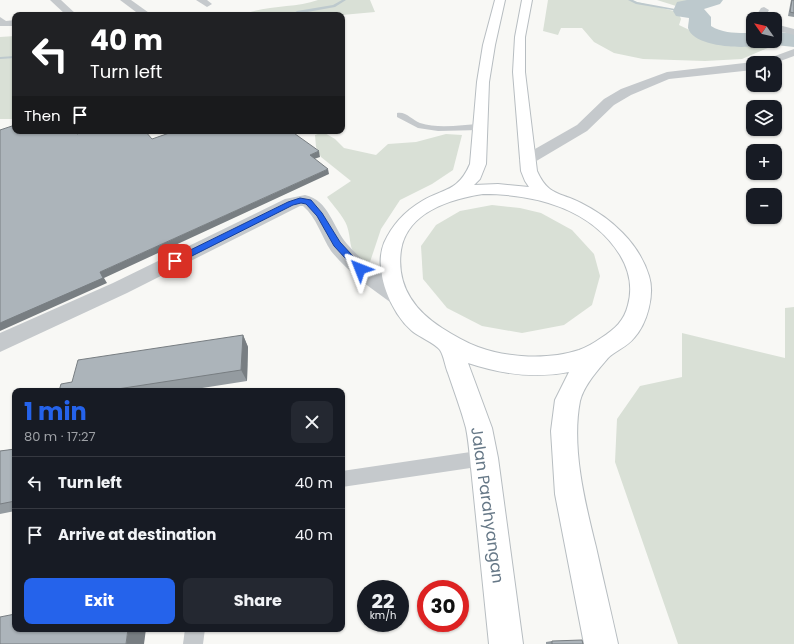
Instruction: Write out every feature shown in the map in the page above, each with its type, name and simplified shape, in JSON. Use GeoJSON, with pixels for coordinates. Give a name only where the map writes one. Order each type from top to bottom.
{"type":"FeatureCollection","features":[{"type":"Feature","properties":{"kind":"main road"},"geometry":{"type":"LineString","coordinates":[[453,194],[472,179],[478,164],[485,67],[500,0]]}},
{"type":"Feature","properties":{"kind":"main road"},"geometry":{"type":"LineString","coordinates":[[527,0],[520,37],[519,72],[527,160],[533,181],[545,196]]}},
{"type":"Feature","properties":{"kind":"main road"},"geometry":{"type":"LineString","coordinates":[[599,353],[565,364],[526,367],[486,360],[450,346],[418,323],[397,296],[389,268],[393,242],[406,221],[427,205],[453,194],[483,189],[514,190],[545,196],[577,208],[605,226],[627,249],[640,276],[640,304],[627,331],[599,353],[578,378],[568,400],[564,432],[569,494],[601,644]]}},
{"type":"Feature","properties":{"kind":"main road","name":"Jalan Parahyangan"},"geometry":{"type":"LineString","coordinates":[[450,346],[479,428],[484,458],[506,644]]}},
{"type":"Feature","properties":{"kind":"street"},"geometry":{"type":"LineString","coordinates":[[55,0],[69,12]]}},
{"type":"Feature","properties":{"kind":"street"},"geometry":{"type":"LineString","coordinates":[[125,0],[143,12]]}},
{"type":"Feature","properties":{"kind":"street"},"geometry":{"type":"LineString","coordinates":[[0,20],[3,24],[12,23]]}},
{"type":"Feature","properties":{"kind":"street"},"geometry":{"type":"LineString","coordinates":[[782,29],[794,32]]}},
{"type":"Feature","properties":{"kind":"street"},"geometry":{"type":"LineString","coordinates":[[782,57],[794,52]]}},
{"type":"Feature","properties":{"kind":"street"},"geometry":{"type":"LineString","coordinates":[[527,160],[582,128],[609,102],[626,92],[667,76],[746,67]]}},
{"type":"Feature","properties":{"kind":"street"},"geometry":{"type":"LineString","coordinates":[[0,343],[120,288],[291,203],[300,201],[308,202],[320,214],[337,244],[354,264],[397,296]]}},
{"type":"Feature","properties":{"kind":"lane"},"geometry":{"type":"LineString","coordinates":[[400,115],[418,125],[438,128],[480,127]]}},
{"type":"Feature","properties":{"kind":"lane"},"geometry":{"type":"LineString","coordinates":[[345,479],[484,458]]}},
{"type":"Feature","properties":{"kind":"lane"},"geometry":{"type":"LineString","coordinates":[[193,644],[195,632]]}},
{"type":"Feature","properties":{"kind":"shaded area"},"geometry":{"type":"Polygon","coordinates":[[[318,0],[370,0],[375,12],[345,15],[345,12],[250,12],[310,3],[318,0]]]}},
{"type":"Feature","properties":{"kind":"shaded area"},"geometry":{"type":"Polygon","coordinates":[[[548,0],[629,0],[678,12],[681,19],[679,25],[706,38],[746,44],[746,48],[768,48],[742,59],[705,61],[643,59],[614,53],[594,42],[582,28],[561,28],[558,35],[543,31],[548,0]]]}},
{"type":"Feature","properties":{"kind":"shaded area"},"geometry":{"type":"Polygon","coordinates":[[[657,0],[721,0],[676,6],[657,0]]]}},
{"type":"Feature","properties":{"kind":"shaded area"},"geometry":{"type":"Polygon","coordinates":[[[12,36],[12,119],[0,119],[0,37],[12,36]]]}},
{"type":"Feature","properties":{"kind":"shaded area"},"geometry":{"type":"Polygon","coordinates":[[[326,134],[335,139],[344,148],[376,155],[388,144],[416,142],[446,134],[462,135],[453,170],[432,184],[400,200],[381,229],[370,262],[362,259],[354,253],[347,226],[341,215],[327,197],[351,181],[321,157],[316,147],[315,135],[326,134]]]}},
{"type":"Feature","properties":{"kind":"shaded area"},"geometry":{"type":"Polygon","coordinates":[[[492,205],[520,208],[541,213],[572,230],[594,254],[600,276],[592,305],[564,325],[522,333],[482,326],[447,308],[423,279],[421,246],[436,225],[460,211],[492,205]]]}},
{"type":"Feature","properties":{"kind":"shaded area"},"geometry":{"type":"Polygon","coordinates":[[[794,307],[794,644],[678,644],[615,462],[617,419],[640,386],[682,377],[682,333],[785,358],[785,308],[794,307]]]}},
{"type":"Feature","properties":{"kind":"building"},"geometry":{"type":"Polygon","coordinates":[[[792,0],[794,0],[794,13],[790,12],[792,0]]]}},
{"type":"Feature","properties":{"kind":"building"},"geometry":{"type":"Polygon","coordinates":[[[12,126],[12,134],[148,134],[152,139],[166,134],[295,134],[319,151],[310,155],[328,169],[100,272],[103,278],[0,323],[0,130],[12,126]]]}},
{"type":"Feature","properties":{"kind":"building"},"geometry":{"type":"Polygon","coordinates":[[[243,335],[241,370],[124,388],[60,388],[61,384],[72,382],[78,360],[243,335]]]}},
{"type":"Feature","properties":{"kind":"building"},"geometry":{"type":"Polygon","coordinates":[[[12,449],[12,502],[0,504],[0,451],[12,449]]]}},
{"type":"Feature","properties":{"kind":"building"},"geometry":{"type":"Polygon","coordinates":[[[12,615],[12,632],[128,632],[126,644],[0,644],[0,617],[12,615]]]}},
{"type":"Feature","properties":{"kind":"building"},"geometry":{"type":"Polygon","coordinates":[[[582,640],[583,644],[552,644],[552,641],[582,640]]]}},
{"type":"Feature","properties":{"kind":"waterway"},"geometry":{"type":"LineString","coordinates":[[297,12],[334,6],[344,0]]}},
{"type":"Feature","properties":{"kind":"waterway"},"geometry":{"type":"LineString","coordinates":[[630,0],[636,3],[684,11]]}},
{"type":"Feature","properties":{"kind":"waterway"},"geometry":{"type":"LineString","coordinates":[[713,0],[685,7],[684,11],[696,13],[700,17],[700,28],[711,36],[732,40],[746,40]]}},
{"type":"Feature","properties":{"kind":"waterway"},"geometry":{"type":"LineString","coordinates":[[782,39],[794,40]]}},
{"type":"Feature","properties":{"kind":"waterway"},"geometry":{"type":"LineString","coordinates":[[0,58],[12,57]]}},
{"type":"Feature","properties":{"kind":"route"},"geometry":{"type":"LineString","coordinates":[[175,261],[291,203],[300,201],[308,202],[320,214],[337,244],[360,269]]}}]}
